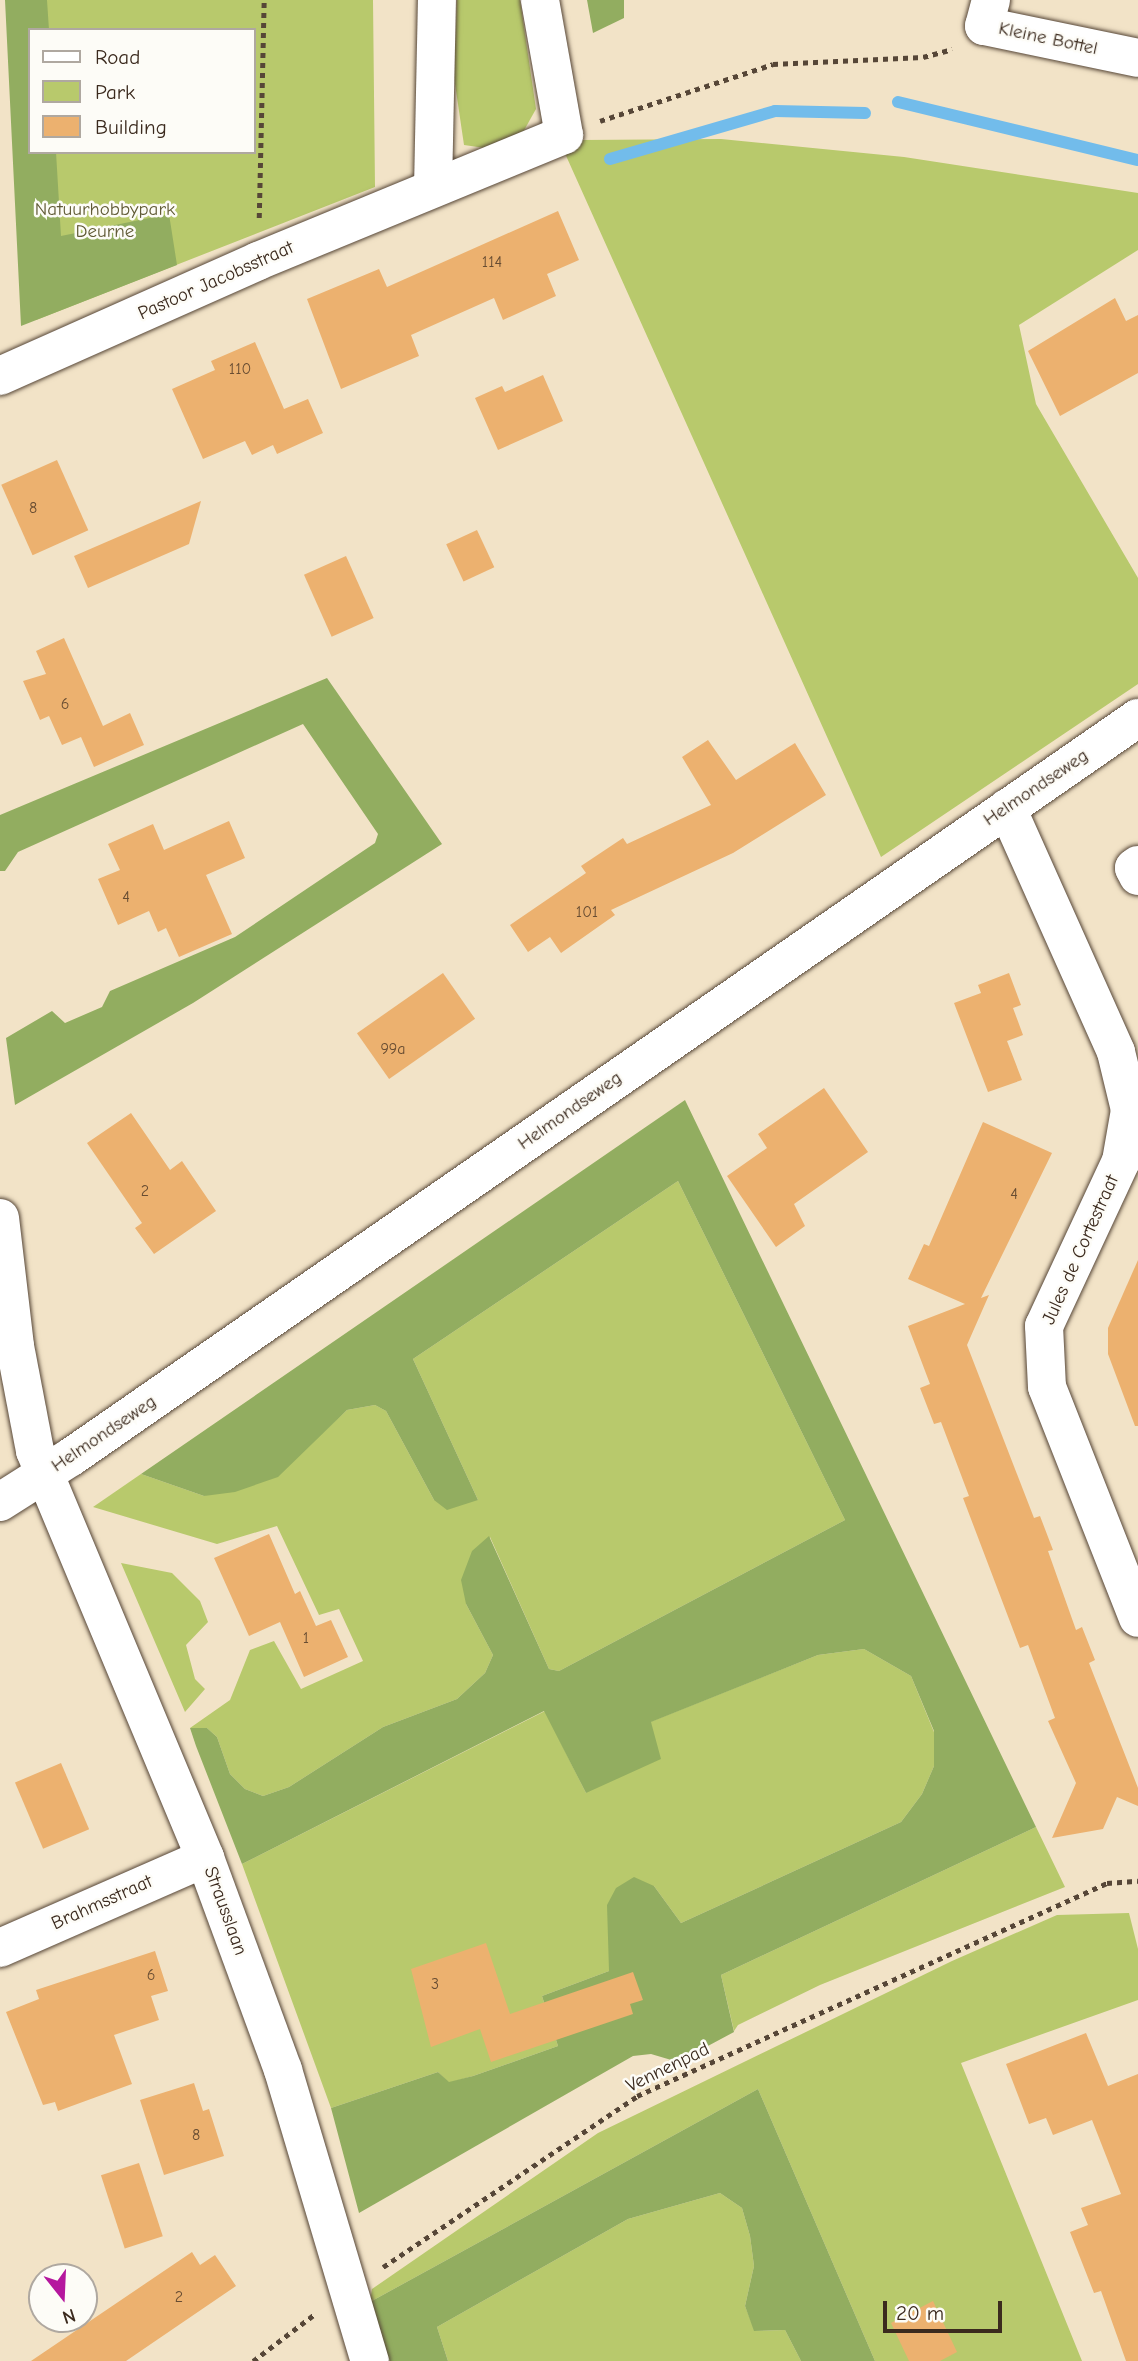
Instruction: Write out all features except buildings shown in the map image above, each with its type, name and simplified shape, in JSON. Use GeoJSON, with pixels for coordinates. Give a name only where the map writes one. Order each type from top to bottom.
{"type":"FeatureCollection","features":[{"type":"Feature","properties":{"kind":"street"},"geometry":{"type":"LineString","coordinates":[[433,188],[437,0]]}},
{"type":"Feature","properties":{"kind":"street"},"geometry":{"type":"LineString","coordinates":[[540,0],[564,135]]}},
{"type":"Feature","properties":{"kind":"street","name":"Kleine Bottel"},"geometry":{"type":"LineString","coordinates":[[987,13],[1138,58]]}},
{"type":"Feature","properties":{"kind":"street","name":"Pastoor Jacobsstraat"},"geometry":{"type":"LineString","coordinates":[[0,376],[258,261],[564,135]]}},
{"type":"Feature","properties":{"kind":"street","name":"Helmondseweg"},"geometry":{"type":"LineString","coordinates":[[0,1502],[46,1474],[1138,718]]}},
{"type":"Feature","properties":{"kind":"street","name":"Jules de Cortestraat"},"geometry":{"type":"LineString","coordinates":[[1007,807],[1116,1052],[1130,1110],[1121,1161],[1044,1326],[1047,1387],[1138,1618]]}},
{"type":"Feature","properties":{"kind":"street"},"geometry":{"type":"LineString","coordinates":[[1138,865],[1134,868],[1138,876]]}},
{"type":"Feature","properties":{"kind":"street","name":"Strausslaan"},"geometry":{"type":"LineString","coordinates":[[0,1218],[19,1372],[35,1451],[205,1858],[283,2070],[351,2289],[370,2361]]}},
{"type":"Feature","properties":{"kind":"street","name":"Brahmsstraat"},"geometry":{"type":"LineString","coordinates":[[0,1948],[205,1858]]}},
{"type":"Feature","properties":{"kind":"path"},"geometry":{"type":"LineString","coordinates":[[258,261],[264,0]]}},
{"type":"Feature","properties":{"kind":"path"},"geometry":{"type":"LineString","coordinates":[[564,135],[773,65],[923,57],[950,50],[987,13]]}},
{"type":"Feature","properties":{"kind":"path","name":"Vennenpad"},"geometry":{"type":"LineString","coordinates":[[253,2361],[351,2289],[637,2096],[1107,1884],[1138,1881]]}},
{"type":"Feature","properties":{"kind":"green space"},"geometry":{"type":"Polygon","coordinates":[[[5,0],[47,0],[49,28],[28,28],[28,154],[56,154],[61,236],[169,214],[177,265],[21,326],[5,0]]]}},
{"type":"Feature","properties":{"kind":"green space","name":"Natuurhobbypark Deurne"},"geometry":{"type":"Polygon","coordinates":[[[40,0],[373,0],[375,187],[36,320],[38,154],[256,154],[256,28],[40,28],[40,0]]]}},
{"type":"Feature","properties":{"kind":"green space"},"geometry":{"type":"Polygon","coordinates":[[[457,0],[520,0],[536,109],[522,134],[492,149],[464,145],[454,77],[457,0]]]}},
{"type":"Feature","properties":{"kind":"green space"},"geometry":{"type":"Polygon","coordinates":[[[587,0],[624,0],[624,18],[593,33],[587,0]]]}},
{"type":"Feature","properties":{"kind":"green space"},"geometry":{"type":"Polygon","coordinates":[[[721,139],[904,157],[1138,193],[1138,250],[1019,325],[1036,404],[1138,578],[1138,684],[881,857],[563,149],[581,140],[721,139]]]}},
{"type":"Feature","properties":{"kind":"green space"},"geometry":{"type":"Polygon","coordinates":[[[327,678],[442,844],[193,1003],[15,1105],[6,1038],[52,1011],[65,1023],[102,1007],[110,991],[235,937],[375,843],[378,834],[303,724],[18,852],[5,871],[0,871],[0,815],[327,678]]]}},
{"type":"Feature","properties":{"kind":"green space"},"geometry":{"type":"Polygon","coordinates":[[[685,1100],[1036,1827],[721,1975],[734,2032],[678,2062],[651,2054],[633,2056],[359,2213],[331,2108],[438,2072],[449,2082],[473,2076],[558,2046],[542,1996],[609,1971],[607,1905],[616,1888],[634,1877],[654,1886],[681,1923],[901,1822],[922,1794],[934,1766],[934,1731],[911,1676],[864,1649],[818,1655],[651,1722],[661,1759],[586,1793],[544,1711],[242,1864],[196,1746],[190,1728],[207,1728],[217,1737],[230,1774],[245,1789],[263,1796],[289,1787],[383,1727],[457,1699],[485,1673],[493,1655],[466,1604],[461,1580],[472,1551],[489,1536],[549,1669],[559,1671],[845,1520],[678,1181],[413,1359],[478,1500],[447,1510],[434,1500],[386,1411],[375,1405],[347,1410],[278,1477],[235,1492],[204,1496],[141,1474],[685,1100]]]}},
{"type":"Feature","properties":{"kind":"green space"},"geometry":{"type":"Polygon","coordinates":[[[678,1181],[845,1520],[559,1671],[549,1669],[490,1537],[466,1604],[493,1655],[485,1673],[457,1699],[383,1727],[289,1787],[263,1796],[245,1789],[230,1774],[217,1737],[207,1728],[190,1728],[230,1700],[250,1650],[274,1641],[301,1689],[363,1661],[339,1609],[319,1615],[277,1526],[217,1544],[93,1507],[141,1474],[204,1496],[319,1436],[347,1410],[375,1405],[386,1411],[434,1500],[478,1500],[413,1359],[678,1181]]]}},
{"type":"Feature","properties":{"kind":"green space"},"geometry":{"type":"Polygon","coordinates":[[[121,1563],[172,1573],[200,1601],[208,1622],[186,1645],[195,1679],[205,1689],[185,1712],[121,1563]]]}},
{"type":"Feature","properties":{"kind":"green space"},"geometry":{"type":"Polygon","coordinates":[[[864,1649],[911,1676],[934,1732],[934,1766],[922,1794],[901,1822],[681,1923],[654,1886],[610,1957],[609,1971],[542,1996],[558,2046],[449,2083],[438,2072],[331,2108],[242,1864],[545,1711],[586,1793],[650,1722],[818,1655],[864,1649]]]}},
{"type":"Feature","properties":{"kind":"green space"},"geometry":{"type":"Polygon","coordinates":[[[1036,1827],[1065,1887],[820,1985],[738,2025],[734,2031],[721,1975],[1036,1827]]]}},
{"type":"Feature","properties":{"kind":"green space"},"geometry":{"type":"Polygon","coordinates":[[[1129,1913],[1138,1949],[1138,2000],[961,2063],[1082,2361],[875,2361],[758,2089],[370,2302],[372,2289],[598,2133],[952,1961],[1057,1915],[1129,1913]]]}},
{"type":"Feature","properties":{"kind":"green space"},"geometry":{"type":"Polygon","coordinates":[[[758,2089],[875,2361],[801,2361],[785,2330],[754,2331],[745,2306],[754,2266],[750,2236],[742,2208],[720,2193],[628,2219],[437,2327],[448,2361],[387,2361],[370,2302],[758,2089]]]}},
{"type":"Feature","properties":{"kind":"green space"},"geometry":{"type":"Polygon","coordinates":[[[720,2193],[742,2208],[750,2236],[754,2266],[745,2306],[755,2331],[785,2330],[801,2361],[448,2361],[437,2327],[628,2219],[720,2193]]]}},
{"type":"Feature","properties":{"kind":"waterway"},"geometry":{"type":"LineString","coordinates":[[898,102],[1138,160]]}},
{"type":"Feature","properties":{"kind":"waterway"},"geometry":{"type":"LineString","coordinates":[[610,159],[775,111],[865,113]]}}]}
